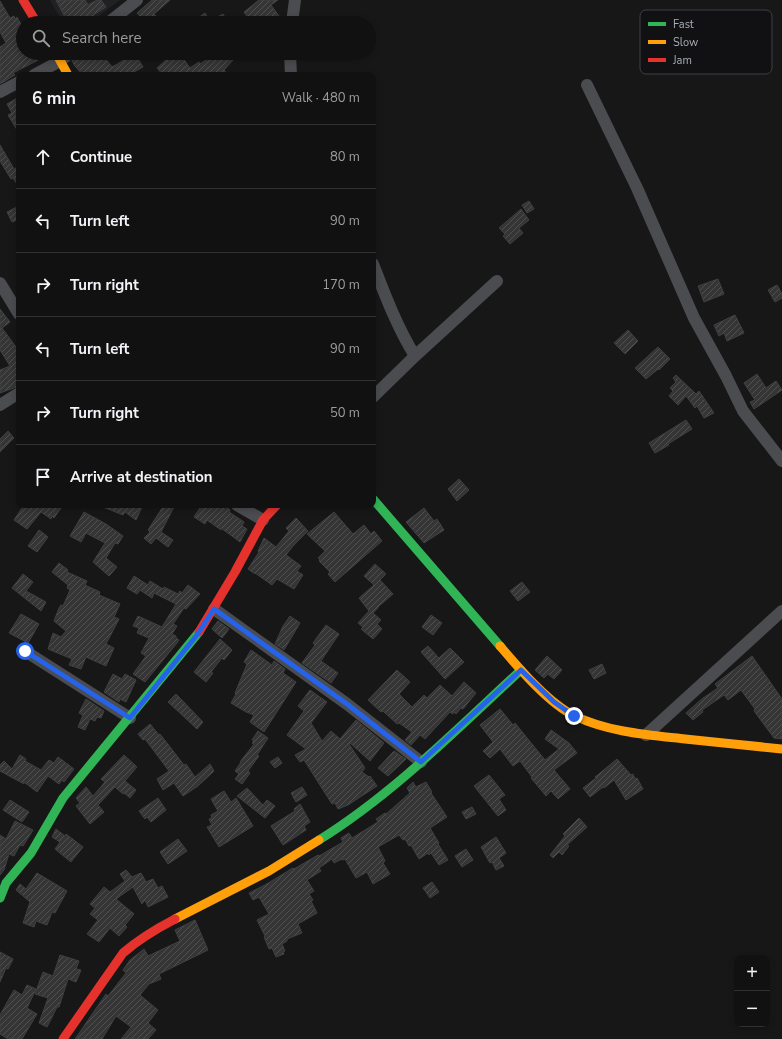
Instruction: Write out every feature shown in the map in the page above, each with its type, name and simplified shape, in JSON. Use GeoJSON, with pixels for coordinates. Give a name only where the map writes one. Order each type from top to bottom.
{"type":"FeatureCollection","features":[{"type":"Feature","properties":{"kind":"street"},"geometry":{"type":"LineString","coordinates":[[23,0],[33,16]]}},
{"type":"Feature","properties":{"kind":"street"},"geometry":{"type":"LineString","coordinates":[[117,16],[137,0]]}},
{"type":"Feature","properties":{"kind":"street"},"geometry":{"type":"LineString","coordinates":[[293,16],[295,0]]}},
{"type":"Feature","properties":{"kind":"street"},"geometry":{"type":"LineString","coordinates":[[38,72],[54,60]]}},
{"type":"Feature","properties":{"kind":"street"},"geometry":{"type":"LineString","coordinates":[[60,60],[66,72]]}},
{"type":"Feature","properties":{"kind":"street"},"geometry":{"type":"LineString","coordinates":[[290,60],[290,72]]}},
{"type":"Feature","properties":{"kind":"street"},"geometry":{"type":"LineString","coordinates":[[0,92],[16,84]]}},
{"type":"Feature","properties":{"kind":"street"},"geometry":{"type":"LineString","coordinates":[[587,85],[637,188],[694,318],[726,376],[743,411],[782,461]]}},
{"type":"Feature","properties":{"kind":"street"},"geometry":{"type":"LineString","coordinates":[[376,271],[401,332],[415,356]]}},
{"type":"Feature","properties":{"kind":"street"},"geometry":{"type":"LineString","coordinates":[[376,393],[496,281]]}},
{"type":"Feature","properties":{"kind":"street"},"geometry":{"type":"LineString","coordinates":[[0,283],[16,309]]}},
{"type":"Feature","properties":{"kind":"street"},"geometry":{"type":"LineString","coordinates":[[0,406],[16,395]]}},
{"type":"Feature","properties":{"kind":"street"},"geometry":{"type":"LineString","coordinates":[[376,502],[521,670],[554,702],[574,716],[598,725],[646,735],[782,749]]}},
{"type":"Feature","properties":{"kind":"street"},"geometry":{"type":"LineString","coordinates":[[242,508],[264,520]]}},
{"type":"Feature","properties":{"kind":"street"},"geometry":{"type":"LineString","coordinates":[[0,898],[6,883],[31,853],[63,798],[197,635],[214,609],[264,520],[274,508]]}},
{"type":"Feature","properties":{"kind":"street"},"geometry":{"type":"LineString","coordinates":[[214,609],[347,704],[421,762]]}},
{"type":"Feature","properties":{"kind":"street"},"geometry":{"type":"LineString","coordinates":[[646,735],[782,611]]}},
{"type":"Feature","properties":{"kind":"street"},"geometry":{"type":"LineString","coordinates":[[25,651],[130,718]]}},
{"type":"Feature","properties":{"kind":"street"},"geometry":{"type":"LineString","coordinates":[[63,1039],[103,980],[123,953],[133,944],[153,930],[269,871],[340,827],[379,798],[421,762],[521,670]]}},
{"type":"Feature","properties":{"kind":"shaded area"},"geometry":{"type":"Polygon","coordinates":[[[50,0],[120,0],[99,16],[59,16],[50,0]]]}},
{"type":"Feature","properties":{"kind":"building"},"geometry":{"type":"Polygon","coordinates":[[[56,0],[85,0],[88,5],[97,0],[101,0],[106,7],[94,16],[64,16],[56,0]]]}},
{"type":"Feature","properties":{"kind":"building"},"geometry":{"type":"Polygon","coordinates":[[[152,0],[170,0],[154,14],[156,16],[140,16],[137,13],[152,0]]]}},
{"type":"Feature","properties":{"kind":"building"},"geometry":{"type":"Polygon","coordinates":[[[259,0],[278,0],[271,5],[279,16],[247,16],[244,12],[259,0]]]}},
{"type":"Feature","properties":{"kind":"building"},"geometry":{"type":"Polygon","coordinates":[[[0,1],[10,18],[14,16],[15,19],[16,18],[16,60],[38,60],[13,73],[15,75],[0,84],[0,47],[6,43],[0,32],[0,1]]]}},
{"type":"Feature","properties":{"kind":"building"},"geometry":{"type":"Polygon","coordinates":[[[106,60],[112,67],[124,60],[139,60],[143,67],[134,72],[80,72],[72,61],[106,60]]]}},
{"type":"Feature","properties":{"kind":"building"},"geometry":{"type":"Polygon","coordinates":[[[166,60],[184,60],[190,68],[199,62],[200,64],[206,60],[233,60],[224,70],[226,72],[160,72],[157,68],[166,60]]]}},
{"type":"Feature","properties":{"kind":"building"},"geometry":{"type":"Polygon","coordinates":[[[16,99],[16,128],[8,115],[12,113],[7,104],[16,99]]]}},
{"type":"Feature","properties":{"kind":"building"},"geometry":{"type":"Polygon","coordinates":[[[0,145],[14,169],[16,168],[16,182],[13,178],[11,179],[0,161],[0,145]]]}},
{"type":"Feature","properties":{"kind":"building"},"geometry":{"type":"Polygon","coordinates":[[[529,201],[534,209],[527,213],[522,205],[529,201]]]}},
{"type":"Feature","properties":{"kind":"building"},"geometry":{"type":"Polygon","coordinates":[[[16,208],[16,220],[12,222],[7,212],[16,208]]]}},
{"type":"Feature","properties":{"kind":"building"},"geometry":{"type":"Polygon","coordinates":[[[521,209],[529,220],[519,228],[523,233],[510,244],[503,236],[505,234],[499,228],[521,209]]]}},
{"type":"Feature","properties":{"kind":"building"},"geometry":{"type":"Polygon","coordinates":[[[718,279],[724,294],[704,302],[698,286],[718,279]]]}},
{"type":"Feature","properties":{"kind":"building"},"geometry":{"type":"Polygon","coordinates":[[[777,285],[782,294],[782,298],[775,302],[768,290],[777,285]]]}},
{"type":"Feature","properties":{"kind":"building"},"geometry":{"type":"Polygon","coordinates":[[[0,309],[10,322],[2,328],[16,347],[16,387],[0,393],[0,370],[10,366],[0,350],[0,309]]]}},
{"type":"Feature","properties":{"kind":"building"},"geometry":{"type":"Polygon","coordinates":[[[735,315],[744,333],[727,341],[724,333],[719,336],[714,325],[735,315]]]}},
{"type":"Feature","properties":{"kind":"building"},"geometry":{"type":"Polygon","coordinates":[[[628,330],[638,341],[625,354],[614,343],[628,330]]]}},
{"type":"Feature","properties":{"kind":"building"},"geometry":{"type":"Polygon","coordinates":[[[658,347],[670,359],[659,370],[658,369],[646,379],[635,368],[658,347]]]}},
{"type":"Feature","properties":{"kind":"building"},"geometry":{"type":"Polygon","coordinates":[[[757,374],[766,388],[776,381],[782,390],[754,409],[750,402],[755,400],[744,383],[757,374]]]}},
{"type":"Feature","properties":{"kind":"building"},"geometry":{"type":"Polygon","coordinates":[[[676,375],[696,394],[699,391],[714,413],[704,418],[697,406],[695,408],[686,396],[678,405],[669,396],[673,391],[670,388],[676,382],[673,378],[676,375]]]}},
{"type":"Feature","properties":{"kind":"building"},"geometry":{"type":"Polygon","coordinates":[[[686,420],[692,429],[655,453],[649,443],[686,420]]]}},
{"type":"Feature","properties":{"kind":"building"},"geometry":{"type":"Polygon","coordinates":[[[8,431],[14,438],[0,452],[0,439],[8,431]]]}},
{"type":"Feature","properties":{"kind":"building"},"geometry":{"type":"Polygon","coordinates":[[[459,479],[469,490],[457,501],[448,489],[459,479]]]}},
{"type":"Feature","properties":{"kind":"building"},"geometry":{"type":"Polygon","coordinates":[[[22,508],[61,508],[54,518],[52,516],[51,519],[41,512],[27,529],[14,520],[22,508]]]}},
{"type":"Feature","properties":{"kind":"building"},"geometry":{"type":"Polygon","coordinates":[[[106,508],[142,508],[136,520],[125,512],[123,515],[106,508]]]}},
{"type":"Feature","properties":{"kind":"building"},"geometry":{"type":"Polygon","coordinates":[[[162,508],[173,508],[161,532],[173,540],[168,547],[156,538],[151,544],[144,538],[150,532],[148,530],[162,508]]]}},
{"type":"Feature","properties":{"kind":"building"},"geometry":{"type":"Polygon","coordinates":[[[200,508],[227,508],[230,510],[229,512],[244,522],[242,526],[247,529],[240,542],[207,520],[205,524],[194,517],[200,508]]]}},
{"type":"Feature","properties":{"kind":"building"},"geometry":{"type":"Polygon","coordinates":[[[424,508],[434,521],[437,519],[444,530],[424,543],[406,522],[424,508]]]}},
{"type":"Feature","properties":{"kind":"building"},"geometry":{"type":"Polygon","coordinates":[[[84,512],[106,524],[123,536],[118,544],[115,543],[106,558],[117,567],[109,576],[93,562],[105,543],[86,533],[81,542],[70,536],[84,512]]]}},
{"type":"Feature","properties":{"kind":"building"},"geometry":{"type":"Polygon","coordinates":[[[334,512],[353,534],[364,525],[371,534],[374,531],[382,541],[335,582],[328,574],[330,572],[318,558],[325,551],[307,534],[334,512]]]}},
{"type":"Feature","properties":{"kind":"building"},"geometry":{"type":"Polygon","coordinates":[[[296,518],[308,531],[286,555],[301,566],[297,571],[303,575],[294,589],[277,579],[272,585],[248,569],[259,552],[258,551],[264,538],[276,547],[289,531],[286,528],[296,518]]]}},
{"type":"Feature","properties":{"kind":"building"},"geometry":{"type":"Polygon","coordinates":[[[39,530],[48,537],[37,552],[28,546],[39,530]]]}},
{"type":"Feature","properties":{"kind":"building"},"geometry":{"type":"Polygon","coordinates":[[[59,563],[68,570],[67,572],[87,581],[85,585],[100,592],[99,595],[120,604],[114,617],[119,619],[106,644],[114,648],[106,666],[86,657],[81,669],[69,665],[72,659],[48,649],[53,633],[61,637],[66,631],[54,621],[59,608],[61,605],[63,606],[70,590],[67,588],[68,585],[52,572],[59,563]]]}},
{"type":"Feature","properties":{"kind":"building"},"geometry":{"type":"Polygon","coordinates":[[[375,564],[386,574],[380,580],[393,594],[373,613],[381,620],[377,624],[382,629],[373,639],[361,629],[363,627],[358,623],[369,611],[359,598],[374,585],[364,576],[375,564]]]}},
{"type":"Feature","properties":{"kind":"building"},"geometry":{"type":"Polygon","coordinates":[[[23,574],[33,582],[26,591],[46,602],[41,611],[12,588],[23,574]]]}},
{"type":"Feature","properties":{"kind":"building"},"geometry":{"type":"Polygon","coordinates":[[[134,576],[148,585],[150,581],[163,589],[164,587],[178,594],[180,591],[182,593],[188,585],[200,594],[186,609],[184,608],[173,624],[177,626],[172,634],[179,640],[145,682],[133,674],[146,656],[141,653],[149,638],[137,633],[139,628],[133,626],[138,616],[162,627],[176,604],[154,593],[152,598],[140,590],[137,594],[127,588],[134,576]]]}},
{"type":"Feature","properties":{"kind":"building"},"geometry":{"type":"Polygon","coordinates":[[[522,582],[530,592],[518,601],[510,591],[522,582]]]}},
{"type":"Feature","properties":{"kind":"building"},"geometry":{"type":"Polygon","coordinates":[[[21,614],[39,624],[28,643],[9,633],[21,614]]]}},
{"type":"Feature","properties":{"kind":"building"},"geometry":{"type":"Polygon","coordinates":[[[431,615],[442,623],[433,635],[422,627],[431,615]]]}},
{"type":"Feature","properties":{"kind":"building"},"geometry":{"type":"Polygon","coordinates":[[[290,616],[300,623],[284,650],[275,644],[283,626],[290,616]]]}},
{"type":"Feature","properties":{"kind":"building"},"geometry":{"type":"Polygon","coordinates":[[[218,621],[229,629],[222,638],[212,629],[218,621]]]}},
{"type":"Feature","properties":{"kind":"building"},"geometry":{"type":"Polygon","coordinates":[[[326,625],[339,634],[321,661],[338,673],[331,683],[302,663],[315,645],[313,643],[326,625]]]}},
{"type":"Feature","properties":{"kind":"building"},"geometry":{"type":"Polygon","coordinates":[[[220,639],[232,650],[224,660],[222,658],[211,672],[213,673],[206,682],[194,672],[220,639]]]}},
{"type":"Feature","properties":{"kind":"building"},"geometry":{"type":"Polygon","coordinates":[[[428,646],[439,658],[450,648],[464,662],[445,679],[421,652],[428,646]]]}},
{"type":"Feature","properties":{"kind":"building"},"geometry":{"type":"Polygon","coordinates":[[[251,650],[272,665],[274,661],[285,669],[283,673],[296,682],[264,732],[250,722],[254,715],[231,703],[236,694],[235,693],[247,664],[244,662],[251,650]]]}},
{"type":"Feature","properties":{"kind":"building"},"geometry":{"type":"Polygon","coordinates":[[[547,656],[562,670],[554,679],[548,674],[544,678],[535,670],[547,656]]]}},
{"type":"Feature","properties":{"kind":"building"},"geometry":{"type":"Polygon","coordinates":[[[752,656],[782,699],[782,739],[774,738],[741,690],[728,700],[724,695],[702,710],[703,712],[693,720],[686,713],[703,698],[718,688],[715,684],[752,656]]]}},
{"type":"Feature","properties":{"kind":"building"},"geometry":{"type":"Polygon","coordinates":[[[602,664],[606,673],[594,679],[589,670],[602,664]]]}},
{"type":"Feature","properties":{"kind":"building"},"geometry":{"type":"Polygon","coordinates":[[[397,670],[410,682],[399,694],[412,707],[424,695],[427,698],[440,685],[452,696],[464,682],[476,693],[463,709],[461,708],[456,714],[454,712],[453,714],[450,712],[425,739],[420,735],[411,745],[405,740],[412,732],[399,723],[397,724],[368,700],[397,670]]]}},
{"type":"Feature","properties":{"kind":"building"},"geometry":{"type":"Polygon","coordinates":[[[113,674],[122,679],[125,674],[136,680],[126,702],[120,699],[119,702],[104,692],[113,674]]]}},
{"type":"Feature","properties":{"kind":"building"},"geometry":{"type":"Polygon","coordinates":[[[310,690],[327,702],[311,723],[322,741],[331,731],[340,739],[356,720],[384,743],[370,761],[350,743],[349,744],[365,768],[362,772],[369,777],[370,776],[377,786],[348,805],[338,809],[335,803],[332,804],[304,760],[300,762],[295,755],[306,749],[287,735],[304,711],[298,706],[310,690]]]}},
{"type":"Feature","properties":{"kind":"building"},"geometry":{"type":"Polygon","coordinates":[[[176,694],[203,722],[197,729],[168,702],[176,694]]]}},
{"type":"Feature","properties":{"kind":"building"},"geometry":{"type":"Polygon","coordinates":[[[86,699],[104,711],[101,718],[97,717],[95,721],[90,719],[85,730],[78,727],[83,715],[79,713],[86,699]]]}},
{"type":"Feature","properties":{"kind":"building"},"geometry":{"type":"Polygon","coordinates":[[[500,709],[513,725],[515,723],[545,760],[559,749],[545,739],[551,730],[569,743],[577,753],[554,770],[570,789],[558,799],[551,791],[546,796],[531,778],[532,777],[520,761],[513,766],[500,749],[490,758],[483,751],[493,742],[480,725],[500,709]]]}},
{"type":"Feature","properties":{"kind":"building"},"geometry":{"type":"Polygon","coordinates":[[[150,724],[159,735],[160,734],[184,765],[186,764],[195,777],[210,764],[214,771],[198,786],[183,796],[174,783],[163,790],[157,779],[169,771],[145,739],[143,740],[138,734],[150,724]]]}},
{"type":"Feature","properties":{"kind":"building"},"geometry":{"type":"Polygon","coordinates":[[[258,731],[268,738],[257,755],[259,756],[248,771],[250,773],[242,784],[235,779],[239,774],[235,771],[254,744],[252,743],[254,741],[252,740],[258,731]]]}},
{"type":"Feature","properties":{"kind":"building"},"geometry":{"type":"Polygon","coordinates":[[[394,751],[406,759],[388,776],[378,768],[394,751]]]}},
{"type":"Feature","properties":{"kind":"building"},"geometry":{"type":"Polygon","coordinates":[[[20,755],[26,759],[25,761],[41,770],[49,760],[54,763],[58,757],[74,769],[64,782],[62,780],[59,784],[48,776],[37,792],[24,782],[24,784],[0,771],[0,765],[4,761],[12,769],[20,755]]]}},
{"type":"Feature","properties":{"kind":"building"},"geometry":{"type":"Polygon","coordinates":[[[124,755],[137,767],[125,781],[136,790],[130,798],[115,787],[98,805],[104,812],[90,824],[76,806],[80,803],[76,798],[86,787],[93,796],[105,782],[101,779],[124,755]]]}},
{"type":"Feature","properties":{"kind":"building"},"geometry":{"type":"Polygon","coordinates":[[[278,757],[282,763],[275,768],[270,762],[278,757]]]}},
{"type":"Feature","properties":{"kind":"building"},"geometry":{"type":"Polygon","coordinates":[[[617,759],[631,775],[633,774],[635,779],[637,778],[643,789],[626,800],[614,780],[590,797],[583,788],[617,759]]]}},
{"type":"Feature","properties":{"kind":"building"},"geometry":{"type":"Polygon","coordinates":[[[489,775],[505,795],[499,799],[506,810],[498,816],[474,786],[489,775]]]}},
{"type":"Feature","properties":{"kind":"building"},"geometry":{"type":"Polygon","coordinates":[[[413,782],[416,787],[426,782],[432,792],[431,793],[447,817],[430,828],[448,860],[439,865],[431,853],[429,855],[428,853],[419,859],[411,845],[409,846],[405,839],[403,840],[399,835],[378,847],[385,861],[383,863],[390,874],[373,884],[367,872],[356,878],[345,859],[334,863],[332,859],[319,868],[321,871],[307,880],[314,891],[309,894],[313,900],[311,901],[317,913],[298,924],[302,933],[287,939],[287,941],[282,944],[285,951],[283,952],[284,954],[276,957],[272,948],[269,949],[264,937],[265,936],[257,920],[269,914],[259,897],[253,900],[249,893],[343,842],[341,838],[349,833],[352,838],[378,822],[376,819],[385,813],[386,814],[410,793],[407,788],[413,782]]]}},
{"type":"Feature","properties":{"kind":"building"},"geometry":{"type":"Polygon","coordinates":[[[302,787],[307,795],[296,802],[291,793],[302,787]]]}},
{"type":"Feature","properties":{"kind":"building"},"geometry":{"type":"Polygon","coordinates":[[[247,788],[263,805],[267,800],[275,806],[265,818],[237,796],[247,788]]]}},
{"type":"Feature","properties":{"kind":"building"},"geometry":{"type":"Polygon","coordinates":[[[224,791],[231,802],[236,798],[253,826],[219,847],[207,827],[212,825],[209,819],[212,818],[211,815],[218,811],[211,799],[224,791]]]}},
{"type":"Feature","properties":{"kind":"building"},"geometry":{"type":"Polygon","coordinates":[[[158,798],[166,810],[151,822],[147,817],[145,819],[139,811],[158,798]]]}},
{"type":"Feature","properties":{"kind":"building"},"geometry":{"type":"Polygon","coordinates":[[[10,800],[29,812],[22,822],[3,810],[10,800]]]}},
{"type":"Feature","properties":{"kind":"building"},"geometry":{"type":"Polygon","coordinates":[[[300,804],[310,822],[304,826],[306,830],[283,845],[271,826],[295,811],[294,809],[300,804]]]}},
{"type":"Feature","properties":{"kind":"building"},"geometry":{"type":"Polygon","coordinates":[[[472,807],[476,814],[466,819],[462,812],[472,807]]]}},
{"type":"Feature","properties":{"kind":"building"},"geometry":{"type":"Polygon","coordinates":[[[579,818],[587,827],[567,845],[569,846],[562,855],[559,852],[553,858],[550,855],[565,836],[563,834],[579,818]]]}},
{"type":"Feature","properties":{"kind":"building"},"geometry":{"type":"Polygon","coordinates":[[[15,821],[33,830],[23,846],[20,845],[14,856],[9,854],[4,870],[0,875],[0,835],[6,839],[15,821]]]}},
{"type":"Feature","properties":{"kind":"building"},"geometry":{"type":"Polygon","coordinates":[[[56,829],[65,836],[66,834],[83,847],[71,862],[55,849],[60,842],[52,837],[56,829]]]}},
{"type":"Feature","properties":{"kind":"building"},"geometry":{"type":"Polygon","coordinates":[[[496,837],[506,853],[499,858],[504,866],[496,870],[492,862],[490,863],[481,847],[496,837]]]}},
{"type":"Feature","properties":{"kind":"building"},"geometry":{"type":"Polygon","coordinates":[[[178,839],[187,851],[168,864],[160,852],[178,839]]]}},
{"type":"Feature","properties":{"kind":"building"},"geometry":{"type":"Polygon","coordinates":[[[466,849],[473,860],[462,867],[455,856],[466,849]]]}},
{"type":"Feature","properties":{"kind":"building"},"geometry":{"type":"Polygon","coordinates":[[[126,870],[132,877],[141,873],[146,882],[153,879],[158,888],[162,886],[168,897],[148,907],[145,900],[142,904],[133,887],[116,899],[134,914],[125,925],[127,927],[119,936],[110,928],[99,942],[87,934],[98,920],[90,914],[95,908],[90,904],[104,887],[110,892],[125,881],[120,874],[126,870]]]}},
{"type":"Feature","properties":{"kind":"building"},"geometry":{"type":"Polygon","coordinates":[[[37,873],[67,891],[55,913],[52,912],[47,925],[36,921],[34,927],[23,923],[30,902],[16,890],[20,884],[26,889],[37,873]]]}},
{"type":"Feature","properties":{"kind":"building"},"geometry":{"type":"Polygon","coordinates":[[[432,882],[439,892],[430,898],[423,888],[432,882]]]}},
{"type":"Feature","properties":{"kind":"building"},"geometry":{"type":"Polygon","coordinates":[[[195,920],[208,950],[159,974],[161,979],[149,984],[140,995],[158,1010],[148,1023],[156,1030],[148,1039],[121,1039],[131,1027],[116,1016],[102,1039],[75,1039],[106,994],[108,996],[126,973],[123,970],[130,960],[144,949],[148,956],[180,941],[175,930],[195,920]]]}},
{"type":"Feature","properties":{"kind":"building"},"geometry":{"type":"Polygon","coordinates":[[[0,952],[13,959],[8,969],[6,968],[0,982],[0,952]]]}},
{"type":"Feature","properties":{"kind":"building"},"geometry":{"type":"Polygon","coordinates":[[[60,955],[79,961],[76,969],[81,970],[76,982],[68,979],[59,1007],[57,1007],[47,1027],[39,1023],[48,998],[35,994],[43,972],[53,976],[60,955]]]}},
{"type":"Feature","properties":{"kind":"building"},"geometry":{"type":"Polygon","coordinates":[[[27,985],[36,989],[27,1008],[37,1014],[22,1039],[8,1039],[0,1034],[0,1015],[14,990],[22,995],[27,985]]]}},
{"type":"Feature","properties":{"kind":"traffic: fast"},"geometry":{"type":"LineString","coordinates":[[376,502],[500,646]]}},
{"type":"Feature","properties":{"kind":"traffic: fast"},"geometry":{"type":"LineString","coordinates":[[0,898],[6,883],[31,853],[63,798],[199,632]]}},
{"type":"Feature","properties":{"kind":"traffic: fast"},"geometry":{"type":"LineString","coordinates":[[319,840],[346,822],[399,782],[521,670]]}},
{"type":"Feature","properties":{"kind":"traffic: slow"},"geometry":{"type":"LineString","coordinates":[[60,60],[66,72]]}},
{"type":"Feature","properties":{"kind":"traffic: slow"},"geometry":{"type":"LineString","coordinates":[[500,646],[534,684],[555,703],[575,716],[601,726],[643,734],[782,749]]}},
{"type":"Feature","properties":{"kind":"traffic: slow"},"geometry":{"type":"LineString","coordinates":[[175,919],[269,871],[319,840]]}},
{"type":"Feature","properties":{"kind":"traffic: jam"},"geometry":{"type":"LineString","coordinates":[[23,0],[33,16]]}},
{"type":"Feature","properties":{"kind":"traffic: jam"},"geometry":{"type":"LineString","coordinates":[[199,632],[235,572],[263,520],[274,508]]}},
{"type":"Feature","properties":{"kind":"traffic: jam"},"geometry":{"type":"LineString","coordinates":[[63,1039],[123,953],[148,934],[175,919]]}},
{"type":"Feature","properties":{"kind":"route"},"geometry":{"type":"LineString","coordinates":[[25,651],[130,718],[197,635],[214,609],[347,704],[421,762],[521,670],[554,702],[574,716]]}}]}
